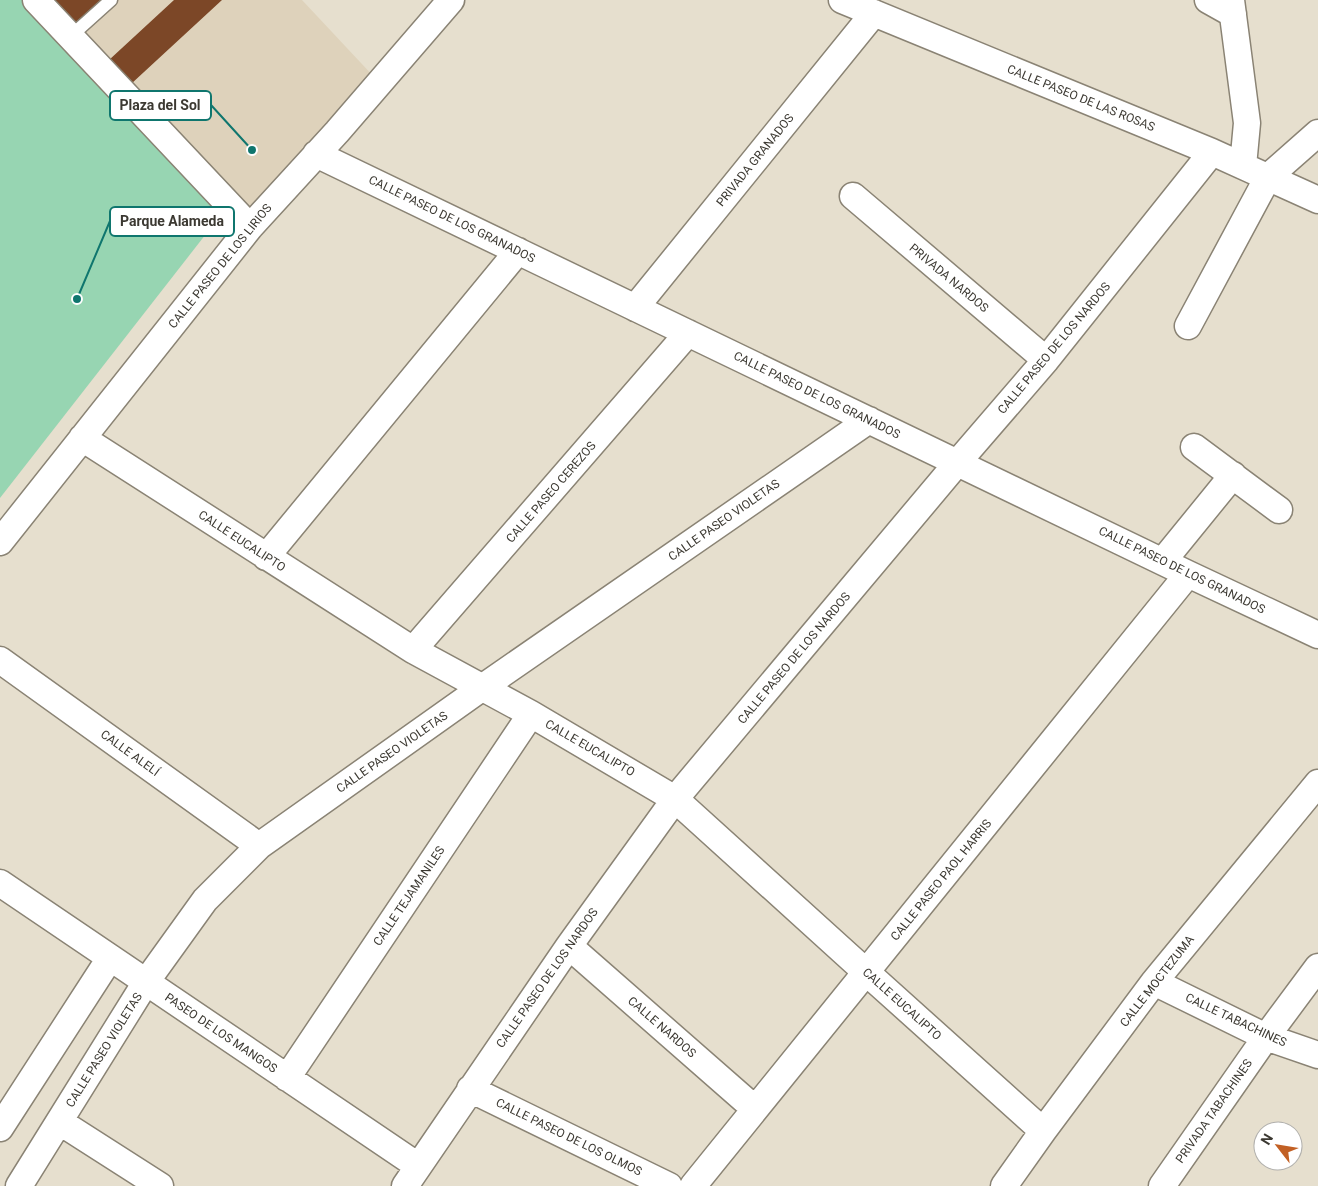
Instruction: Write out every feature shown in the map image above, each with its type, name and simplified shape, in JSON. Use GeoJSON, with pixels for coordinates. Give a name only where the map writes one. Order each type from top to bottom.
{"type":"FeatureCollection","features":[{"type":"Feature","properties":{"kind":"street"},"geometry":{"type":"LineString","coordinates":[[36,0],[250,227]]}},
{"type":"Feature","properties":{"kind":"street","name":"CALLE PASEO DE LOS LIRIOS"},"geometry":{"type":"LineString","coordinates":[[0,542],[250,227],[337,132],[451,0]]}},
{"type":"Feature","properties":{"kind":"street","name":"CALLE PASEO DE LAS ROSAS"},"geometry":{"type":"LineString","coordinates":[[842,0],[1212,152],[1318,200]]}},
{"type":"Feature","properties":{"kind":"street"},"geometry":{"type":"LineString","coordinates":[[1208,0],[1232,7],[1247,123],[1243,166]]}},
{"type":"Feature","properties":{"kind":"street","name":"PRIVADA GRANADOS"},"geometry":{"type":"LineString","coordinates":[[635,308],[874,13]]}},
{"type":"Feature","properties":{"kind":"street"},"geometry":{"type":"LineString","coordinates":[[1188,326],[1268,177],[1318,133]]}},
{"type":"Feature","properties":{"kind":"street","name":"CALLE PASEO DE LOS NARDOS"},"geometry":{"type":"LineString","coordinates":[[411,1176],[569,946],[676,799],[958,462],[1046,360],[1212,152]]}},
{"type":"Feature","properties":{"kind":"street","name":"CALLE PASEO DE LOS GRANADOS"},"geometry":{"type":"LineString","coordinates":[[316,154],[1318,635]]}},
{"type":"Feature","properties":{"kind":"street","name":"PRIVADA NARDOS"},"geometry":{"type":"LineString","coordinates":[[853,196],[1046,360]]}},
{"type":"Feature","properties":{"kind":"street"},"geometry":{"type":"LineString","coordinates":[[266,556],[518,251]]}},
{"type":"Feature","properties":{"kind":"street","name":"CALLE PASEO CEREZOS"},"geometry":{"type":"LineString","coordinates":[[414,650],[688,334]]}},
{"type":"Feature","properties":{"kind":"street","name":"CALLE PASEO VIOLETAS"},"geometry":{"type":"LineString","coordinates":[[19,1186],[146,982],[205,900],[260,846],[482,687],[869,420]]}},
{"type":"Feature","properties":{"kind":"street","name":"CALLE EUCALIPTO"},"geometry":{"type":"LineString","coordinates":[[82,438],[414,650],[531,714],[676,799],[1043,1131]]}},
{"type":"Feature","properties":{"kind":"street"},"geometry":{"type":"LineString","coordinates":[[1194,447],[1279,510]]}},
{"type":"Feature","properties":{"kind":"street"},"geometry":{"type":"LineString","coordinates":[[1163,561],[1233,475]]}},
{"type":"Feature","properties":{"kind":"street","name":"CALLE PASEO PAOL HARRIS"},"geometry":{"type":"LineString","coordinates":[[693,1186],[1188,574]]}},
{"type":"Feature","properties":{"kind":"street","name":"CALLE ALELÍ"},"geometry":{"type":"LineString","coordinates":[[0,660],[260,846]]}},
{"type":"Feature","properties":{"kind":"street","name":"CALLE TEJAMANILES"},"geometry":{"type":"LineString","coordinates":[[287,1078],[531,714]]}},
{"type":"Feature","properties":{"kind":"street","name":"CALLE MOCTEZUMA"},"geometry":{"type":"LineString","coordinates":[[1004,1186],[1154,982],[1318,783]]}},
{"type":"Feature","properties":{"kind":"street","name":"PASEO DE LOS MANGOS"},"geometry":{"type":"LineString","coordinates":[[0,883],[287,1078],[411,1176]]}},
{"type":"Feature","properties":{"kind":"street","name":"CALLE NARDOS"},"geometry":{"type":"LineString","coordinates":[[569,946],[755,1109]]}},
{"type":"Feature","properties":{"kind":"street"},"geometry":{"type":"LineString","coordinates":[[0,1128],[110,958]]}},
{"type":"Feature","properties":{"kind":"street","name":"PRIVADA TABACHINES"},"geometry":{"type":"LineString","coordinates":[[1162,1186],[1318,966]]}},
{"type":"Feature","properties":{"kind":"street","name":"CALLE TABACHINES"},"geometry":{"type":"LineString","coordinates":[[1154,982],[1266,1037],[1318,1055]]}},
{"type":"Feature","properties":{"kind":"street","name":"CALLE PASEO DE LOS OLMOS"},"geometry":{"type":"LineString","coordinates":[[470,1089],[669,1186]]}},
{"type":"Feature","properties":{"kind":"street"},"geometry":{"type":"LineString","coordinates":[[60,1122],[160,1186]]}},
{"type":"Feature","properties":{"kind":"lane"},"geometry":{"type":"LineString","coordinates":[[71,36],[111,0]]}},
{"type":"Feature","properties":{"kind":"shaded area"},"geometry":{"type":"Polygon","coordinates":[[[55,0],[302,0],[376,79],[252,216],[55,0]]]}},
{"type":"Feature","properties":{"kind":"green space"},"geometry":{"type":"Polygon","coordinates":[[[0,0],[30,0],[220,216],[0,498],[0,0]]]}},
{"type":"Feature","properties":{"kind":"building"},"geometry":{"type":"Polygon","coordinates":[[[55,0],[109,0],[79,27],[55,0]]]}},
{"type":"Feature","properties":{"kind":"building"},"geometry":{"type":"Polygon","coordinates":[[[174,0],[222,0],[131,84],[109,60],[174,0]]]}},
{"type":"Feature","properties":{"kind":"place","name":"Plaza del Sol"},"geometry":{"type":"Point","coordinates":[252,150]}},
{"type":"Feature","properties":{"kind":"place","name":"Parque Alameda"},"geometry":{"type":"Point","coordinates":[77,299]}}]}
